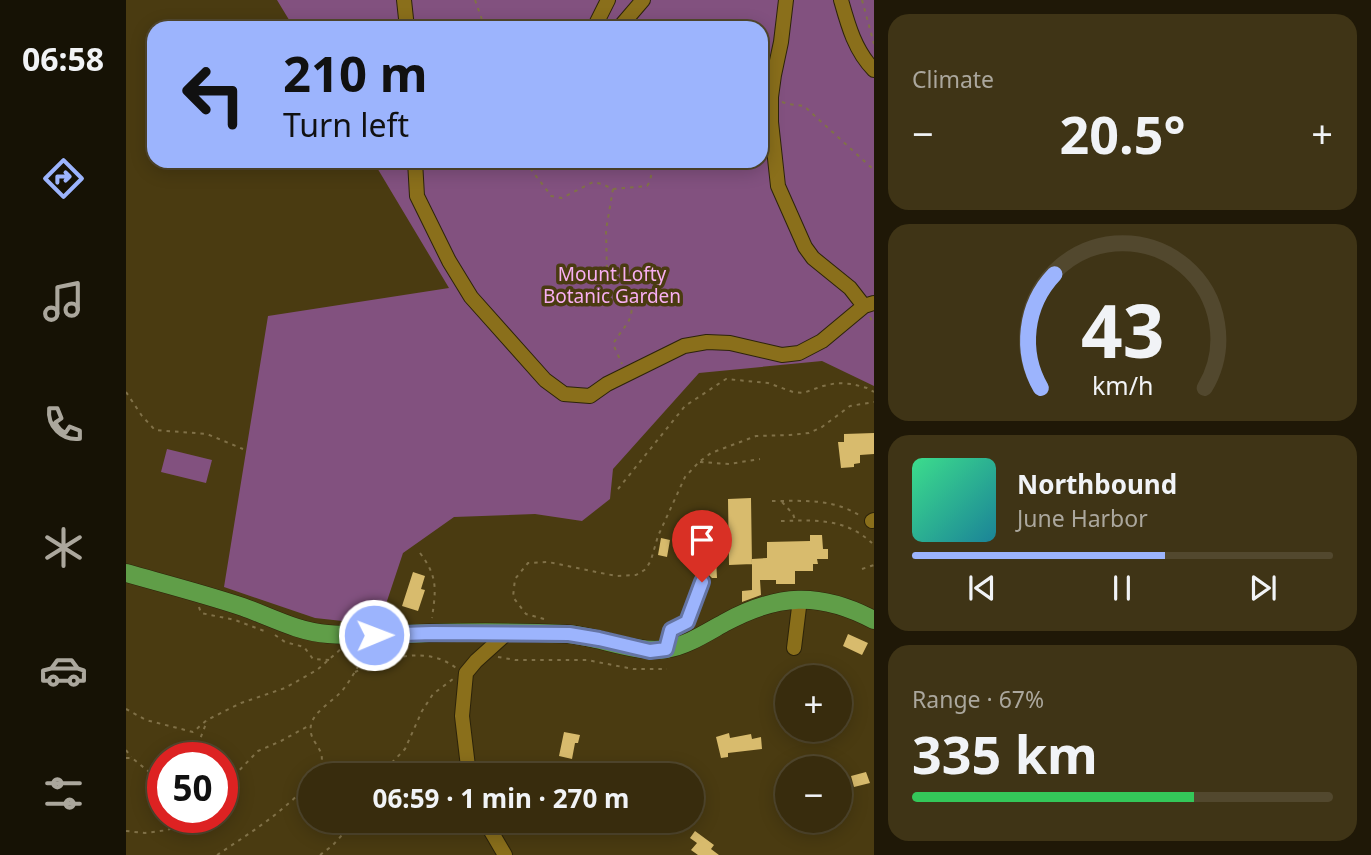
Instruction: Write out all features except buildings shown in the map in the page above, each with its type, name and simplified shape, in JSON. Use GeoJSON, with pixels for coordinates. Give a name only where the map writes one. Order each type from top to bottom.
{"type":"FeatureCollection","features":[{"type":"Feature","properties":{"kind":"main road"},"geometry":{"type":"LineString","coordinates":[[126,573],[191,590],[302,630],[328,634],[569,634],[650,651],[678,646],[766,604],[800,599],[831,602],[874,620]]}},
{"type":"Feature","properties":{"kind":"street"},"geometry":{"type":"LineString","coordinates":[[404,0],[406,21]]}},
{"type":"Feature","properties":{"kind":"street"},"geometry":{"type":"LineString","coordinates":[[598,21],[608,0]]}},
{"type":"Feature","properties":{"kind":"street"},"geometry":{"type":"LineString","coordinates":[[625,21],[643,0]]}},
{"type":"Feature","properties":{"kind":"street"},"geometry":{"type":"LineString","coordinates":[[415,168],[417,196],[471,297],[545,380],[564,394],[590,396],[607,384],[684,346],[708,342],[730,343],[782,355],[799,353],[822,341],[869,304],[813,258],[805,247],[778,186],[771,97],[786,0]]}},
{"type":"Feature","properties":{"kind":"street"},"geometry":{"type":"LineString","coordinates":[[841,0],[850,33],[874,70]]}},
{"type":"Feature","properties":{"kind":"street"},"geometry":{"type":"LineString","coordinates":[[666,649],[671,630],[687,622],[702,582]]}},
{"type":"Feature","properties":{"kind":"street"},"geometry":{"type":"LineString","coordinates":[[794,648],[800,599]]}},
{"type":"Feature","properties":{"kind":"street"},"geometry":{"type":"LineString","coordinates":[[468,763],[462,716],[466,673],[506,634]]}},
{"type":"Feature","properties":{"kind":"street"},"geometry":{"type":"LineString","coordinates":[[492,833],[506,855]]}},
{"type":"Feature","properties":{"kind":"path"},"geometry":{"type":"LineString","coordinates":[[475,0],[482,21]]}},
{"type":"Feature","properties":{"kind":"path"},"geometry":{"type":"LineString","coordinates":[[862,0],[874,44]]}},
{"type":"Feature","properties":{"kind":"path"},"geometry":{"type":"LineString","coordinates":[[771,97],[788,104],[804,106],[874,170]]}},
{"type":"Feature","properties":{"kind":"path"},"geometry":{"type":"LineString","coordinates":[[530,168],[551,196],[562,198],[593,182],[613,189],[647,186],[651,180],[651,168]]}},
{"type":"Feature","properties":{"kind":"path"},"geometry":{"type":"LineString","coordinates":[[613,189],[606,230],[607,273],[619,288],[631,290],[633,312],[629,324],[613,344],[627,374]]}},
{"type":"Feature","properties":{"kind":"path"},"geometry":{"type":"LineString","coordinates":[[618,489],[685,406],[726,379],[768,383],[803,393],[837,383],[852,384],[874,391]]}},
{"type":"Feature","properties":{"kind":"path"},"geometry":{"type":"LineString","coordinates":[[126,392],[155,430],[207,434],[243,449]]}},
{"type":"Feature","properties":{"kind":"path"},"geometry":{"type":"LineString","coordinates":[[548,620],[526,614],[513,597],[515,579],[528,563],[548,562],[616,576],[636,575],[646,569],[651,560],[658,536],[685,477],[711,453],[756,436],[809,433],[850,406],[874,402]]}},
{"type":"Feature","properties":{"kind":"path"},"geometry":{"type":"LineString","coordinates":[[699,462],[729,464],[760,459]]}},
{"type":"Feature","properties":{"kind":"path"},"geometry":{"type":"LineString","coordinates":[[772,501],[823,501],[838,504],[870,520]]}},
{"type":"Feature","properties":{"kind":"path"},"geometry":{"type":"LineString","coordinates":[[781,501],[796,521]]}},
{"type":"Feature","properties":{"kind":"path"},"geometry":{"type":"LineString","coordinates":[[781,522],[830,521],[863,534],[872,542]]}},
{"type":"Feature","properties":{"kind":"path"},"geometry":{"type":"LineString","coordinates":[[420,553],[431,568],[436,593],[432,633]]}},
{"type":"Feature","properties":{"kind":"path"},"geometry":{"type":"LineString","coordinates":[[862,569],[874,565]]}},
{"type":"Feature","properties":{"kind":"path"},"geometry":{"type":"LineString","coordinates":[[191,590],[201,613],[234,620],[274,634],[285,642],[304,647],[313,659],[330,660]]}},
{"type":"Feature","properties":{"kind":"path"},"geometry":{"type":"LineString","coordinates":[[126,709],[146,719],[193,732],[207,720],[241,703],[285,688],[330,660],[356,635]]}},
{"type":"Feature","properties":{"kind":"path"},"geometry":{"type":"LineString","coordinates":[[322,763],[323,757],[311,732],[311,724],[314,717],[342,691],[355,672],[375,663],[420,655],[446,660],[462,672]]}},
{"type":"Feature","properties":{"kind":"path"},"geometry":{"type":"LineString","coordinates":[[483,655],[515,660],[586,660],[634,669],[667,669]]}},
{"type":"Feature","properties":{"kind":"path"},"geometry":{"type":"LineString","coordinates":[[392,763],[405,749],[433,694],[453,680]]}},
{"type":"Feature","properties":{"kind":"path"},"geometry":{"type":"LineString","coordinates":[[199,742],[207,720]]}},
{"type":"Feature","properties":{"kind":"path"},"geometry":{"type":"LineString","coordinates":[[238,772],[258,751],[311,724]]}},
{"type":"Feature","properties":{"kind":"path"},"geometry":{"type":"LineString","coordinates":[[126,750],[147,770]]}},
{"type":"Feature","properties":{"kind":"path"},"geometry":{"type":"LineString","coordinates":[[126,758],[132,758]]}},
{"type":"Feature","properties":{"kind":"path"},"geometry":{"type":"LineString","coordinates":[[217,855],[264,824],[298,795]]}},
{"type":"Feature","properties":{"kind":"path"},"geometry":{"type":"LineString","coordinates":[[126,831],[147,833]]}},
{"type":"Feature","properties":{"kind":"path"},"geometry":{"type":"LineString","coordinates":[[320,855],[344,833]]}},
{"type":"Feature","properties":{"kind":"green space","name":"Mount Lofty Botanic Garden"},"geometry":{"type":"Polygon","coordinates":[[[277,0],[874,0],[874,386],[822,361],[699,373],[613,469],[610,499],[582,521],[535,514],[454,517],[403,553],[379,625],[315,618],[224,587],[268,316],[449,288],[377,168],[768,168],[768,21],[290,21],[277,0]]]}},
{"type":"Feature","properties":{"kind":"green space"},"geometry":{"type":"Polygon","coordinates":[[[167,449],[212,460],[206,483],[161,472],[167,449]]]}},
{"type":"Feature","properties":{"kind":"route"},"geometry":{"type":"LineString","coordinates":[[374,635],[569,634],[650,651],[666,649],[671,630],[687,622],[702,582]]}}]}
